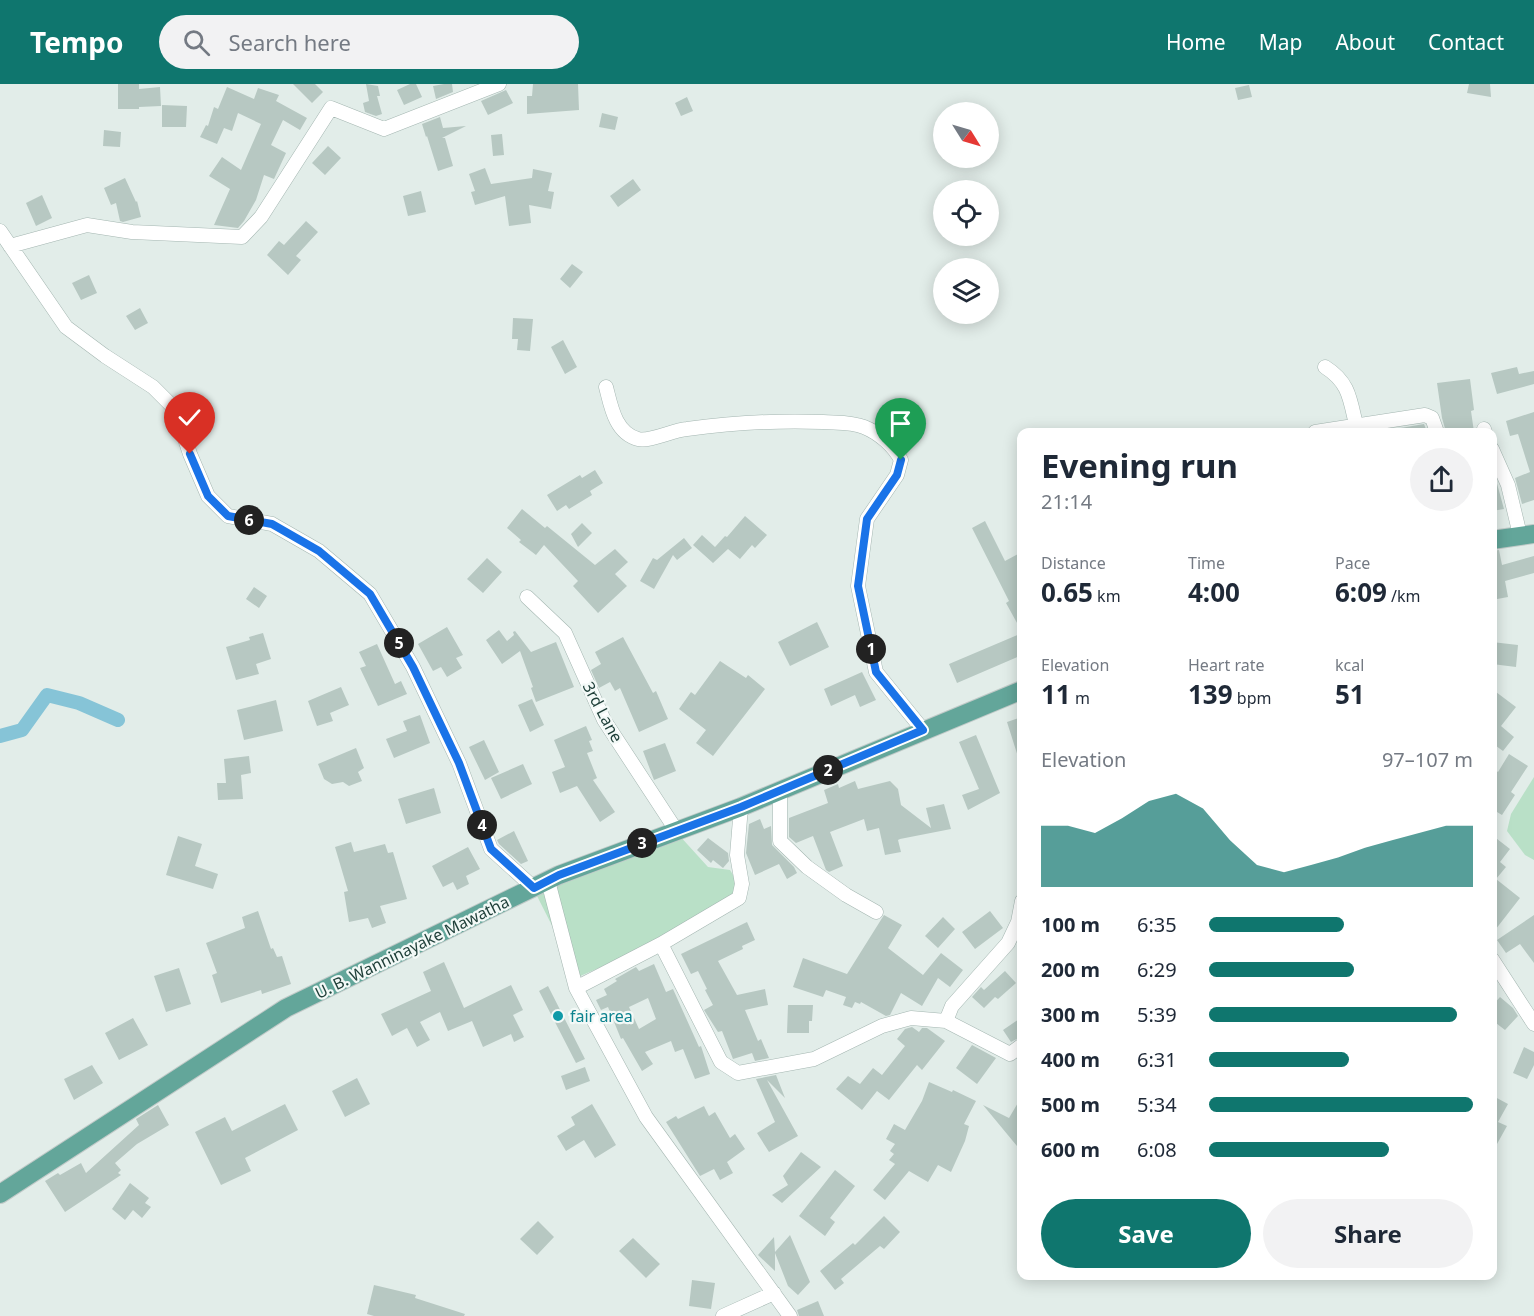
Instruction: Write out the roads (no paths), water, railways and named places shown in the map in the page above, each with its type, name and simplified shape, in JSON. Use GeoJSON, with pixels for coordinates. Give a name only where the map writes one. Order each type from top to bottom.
{"type":"FeatureCollection","features":[{"type":"Feature","properties":{"kind":"main road"},"geometry":{"type":"LineString","coordinates":[[1497,539],[1527,534]]}},
{"type":"Feature","properties":{"kind":"main road","name":"U. B. Wanninayake Mawatha"},"geometry":{"type":"LineString","coordinates":[[0,1194],[286,1008],[541,884],[676,830],[741,807],[1017,692]]}},
{"type":"Feature","properties":{"kind":"street"},"geometry":{"type":"LineString","coordinates":[[10,246],[87,225],[132,232],[242,237],[261,217],[331,108],[384,129],[499,84]]}},
{"type":"Feature","properties":{"kind":"street"},"geometry":{"type":"LineString","coordinates":[[0,231],[66,327],[153,387],[175,409],[190,454],[208,496],[228,516],[272,524],[319,551],[370,594],[413,667],[459,763],[491,849],[541,884],[576,988],[646,1117],[790,1316]]}},
{"type":"Feature","properties":{"kind":"street"},"geometry":{"type":"LineString","coordinates":[[1325,367],[1335,373],[1346,386],[1356,425]]}},
{"type":"Feature","properties":{"kind":"street"},"geometry":{"type":"LineString","coordinates":[[606,387],[618,424],[628,434],[638,439],[685,429],[783,421],[848,423],[865,427],[890,444],[901,460],[897,475],[867,519],[858,586],[876,672],[923,730]]}},
{"type":"Feature","properties":{"kind":"street"},"geometry":{"type":"LineString","coordinates":[[1338,428],[1425,415],[1432,418],[1436,428]]}},
{"type":"Feature","properties":{"kind":"street"},"geometry":{"type":"LineString","coordinates":[[1497,460],[1527,534]]}},
{"type":"Feature","properties":{"kind":"street","name":"3rd Lane"},"geometry":{"type":"LineString","coordinates":[[528,597],[566,633],[604,720],[676,830]]}},
{"type":"Feature","properties":{"kind":"street"},"geometry":{"type":"LineString","coordinates":[[780,790],[780,841],[807,867],[846,895],[876,912]]}},
{"type":"Feature","properties":{"kind":"street"},"geometry":{"type":"LineString","coordinates":[[576,988],[661,944],[739,898],[742,884],[737,855],[741,807]]}},
{"type":"Feature","properties":{"kind":"street"},"geometry":{"type":"LineString","coordinates":[[946,1021],[952,1006],[1008,943],[1017,924]]}},
{"type":"Feature","properties":{"kind":"street"},"geometry":{"type":"LineString","coordinates":[[661,944],[721,1062],[738,1073],[814,1059],[882,1026],[911,1018],[946,1021],[1010,1054],[1017,1049]]}},
{"type":"Feature","properties":{"kind":"street"},"geometry":{"type":"LineString","coordinates":[[1497,967],[1534,1024]]}},
{"type":"Feature","properties":{"kind":"street"},"geometry":{"type":"LineString","coordinates":[[723,1316],[774,1293]]}},
{"type":"Feature","properties":{"kind":"waterway"},"geometry":{"type":"LineString","coordinates":[[0,736],[22,730],[47,695],[79,703],[118,720]]}},
{"type":"Feature","properties":{"kind":"place","name":"fair area"},"geometry":{"type":"Point","coordinates":[558,1016]}}]}
